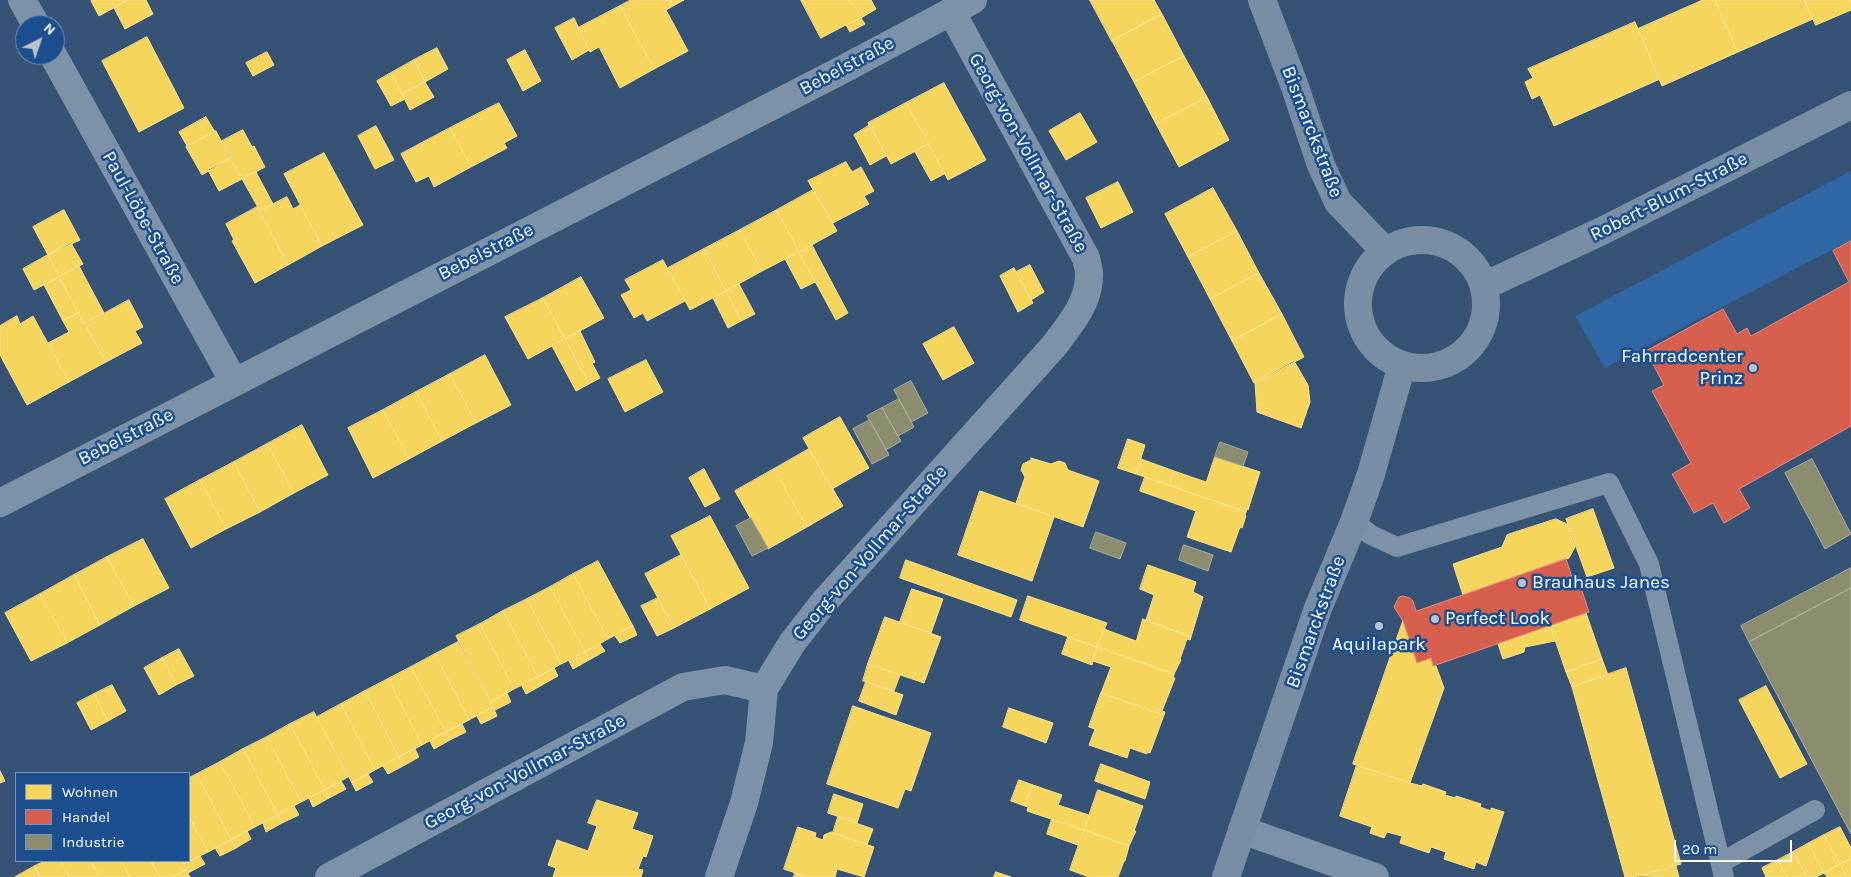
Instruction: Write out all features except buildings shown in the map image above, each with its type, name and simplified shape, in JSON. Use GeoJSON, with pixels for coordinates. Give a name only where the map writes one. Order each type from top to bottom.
{"type":"FeatureCollection","features":[{"type":"Feature","properties":{"kind":"main road","name":"Bismarckstraße"},"geometry":{"type":"LineString","coordinates":[[1262,0],[1295,87],[1321,165],[1338,202],[1384,250]]}},
{"type":"Feature","properties":{"kind":"main road","name":"Robert-Blum-Straße"},"geometry":{"type":"LineString","coordinates":[[1484,286],[1542,260],[1851,105]]}},
{"type":"Feature","properties":{"kind":"main road"},"geometry":{"type":"LineString","coordinates":[[1413,239],[1444,242],[1469,259],[1484,286],[1486,315],[1474,342],[1454,360],[1428,368],[1402,365],[1377,351],[1361,327],[1356,299],[1365,271],[1384,250],[1413,239]]}},
{"type":"Feature","properties":{"kind":"main road","name":"Bismarckstraße"},"geometry":{"type":"LineString","coordinates":[[1226,877],[1318,608],[1354,522],[1374,465],[1402,365]]}},
{"type":"Feature","properties":{"kind":"street"},"geometry":{"type":"LineString","coordinates":[[22,0],[30,15]]}},
{"type":"Feature","properties":{"kind":"street","name":"Bebelstraße"},"geometry":{"type":"LineString","coordinates":[[0,503],[962,6]]}},
{"type":"Feature","properties":{"kind":"street","name":"Georg-von-Vollmar-Straße"},"geometry":{"type":"LineString","coordinates":[[330,877],[683,687],[726,680],[764,689],[792,643],[824,602],[1053,347],[1075,319],[1085,294],[1089,274],[1086,258],[962,6]]}},
{"type":"Feature","properties":{"kind":"street","name":"Paul-Löbe-Straße"},"geometry":{"type":"LineString","coordinates":[[59,65],[234,382]]}},
{"type":"Feature","properties":{"kind":"street"},"geometry":{"type":"LineString","coordinates":[[719,877],[744,803],[759,743],[764,689]]}},
{"type":"Feature","properties":{"kind":"street"},"geometry":{"type":"LineString","coordinates":[[1242,830],[1375,877]]}},
{"type":"Feature","properties":{"kind":"lane"},"geometry":{"type":"LineString","coordinates":[[1354,522],[1371,535],[1397,547],[1608,482],[1649,564],[1723,870],[1815,810]]}},
{"type":"Feature","properties":{"kind":"shaded area"},"geometry":{"type":"Polygon","coordinates":[[[1851,171],[1851,240],[1605,368],[1575,316],[1851,171]]]}},
{"type":"Feature","properties":{"kind":"place","name":"Fahrradcenter Prinz"},"geometry":{"type":"Point","coordinates":[1753,368]}},
{"type":"Feature","properties":{"kind":"place","name":"Brauhaus Janes"},"geometry":{"type":"Point","coordinates":[1522,583]}},
{"type":"Feature","properties":{"kind":"place","name":"Perfect Look"},"geometry":{"type":"Point","coordinates":[1435,619]}},
{"type":"Feature","properties":{"kind":"place","name":"Aquilapark"},"geometry":{"type":"Point","coordinates":[1379,626]}}]}
